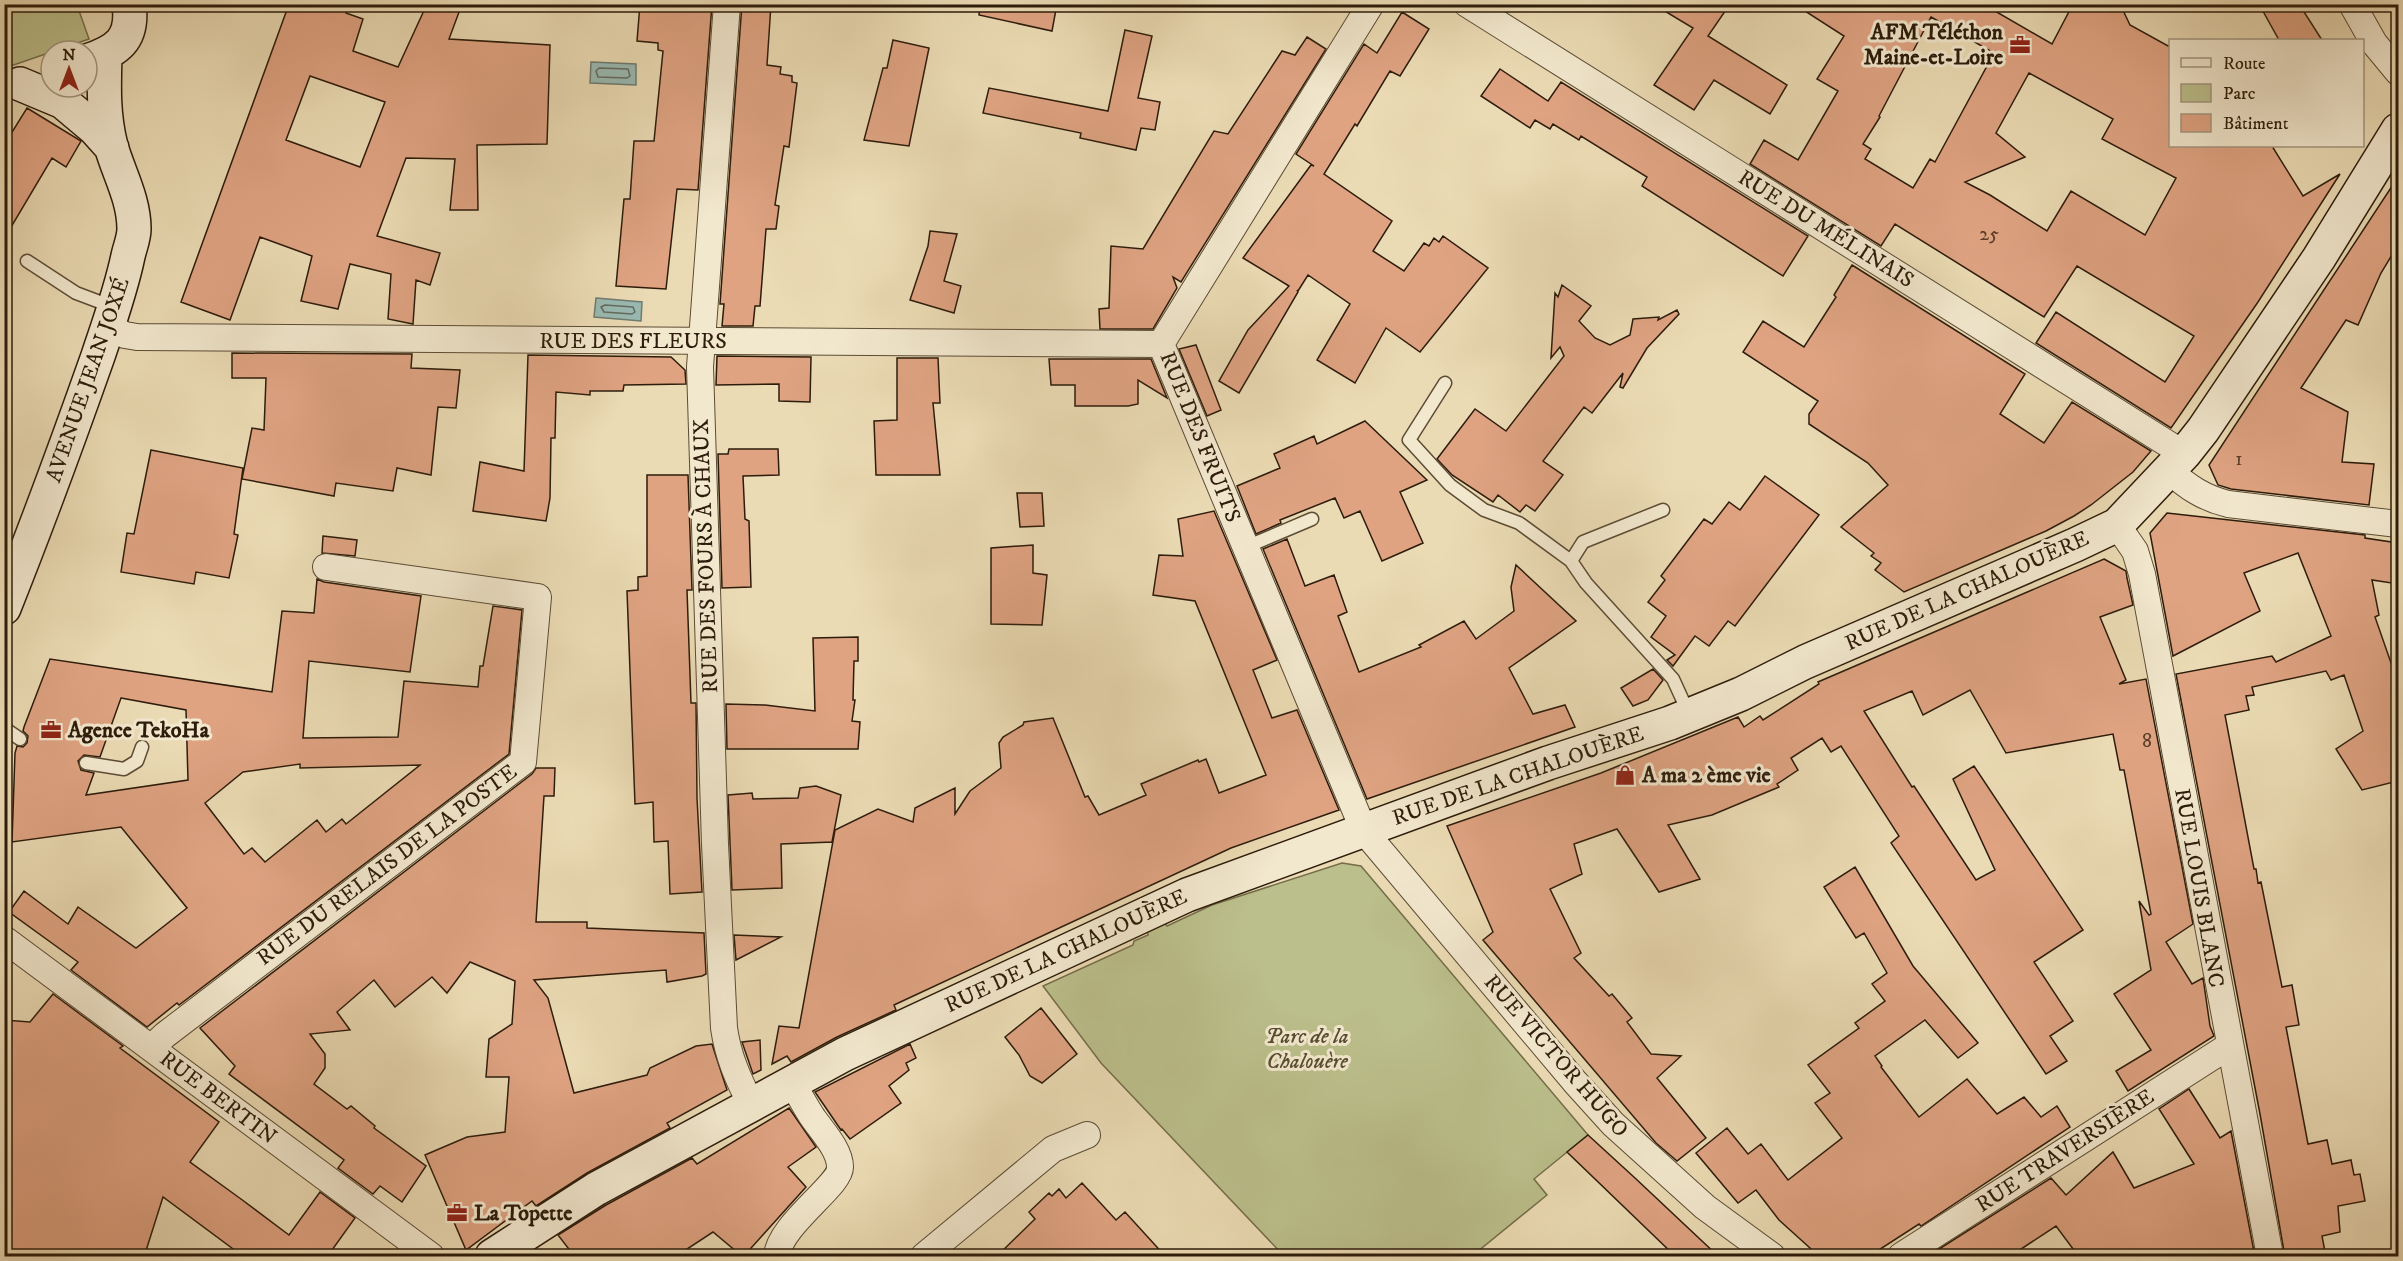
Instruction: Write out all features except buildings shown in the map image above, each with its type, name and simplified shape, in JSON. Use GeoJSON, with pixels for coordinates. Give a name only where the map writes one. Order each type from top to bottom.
{"type":"FeatureCollection","features":[{"type":"Feature","properties":{"kind":"street"},"geometry":{"type":"LineString","coordinates":[[99,57],[114,50],[126,33],[130,21],[129,4]]}},
{"type":"Feature","properties":{"kind":"street","name":"RUE DES FOURS À CHAUX"},"geometry":{"type":"LineString","coordinates":[[727,4],[701,341],[701,391],[714,834],[724,1028],[734,1069],[751,1104]]}},
{"type":"Feature","properties":{"kind":"street","name":"RUE DES FRUITS"},"geometry":{"type":"LineString","coordinates":[[1364,831],[1161,344],[1371,4]]}},
{"type":"Feature","properties":{"kind":"street","name":"RUE DU MÉLINAIS"},"geometry":{"type":"LineString","coordinates":[[1467,4],[2176,462],[2193,490],[2211,500],[2228,504],[2398,524]]}},
{"type":"Feature","properties":{"kind":"street"},"geometry":{"type":"LineString","coordinates":[[2352,4],[2374,43],[2398,72]]}},
{"type":"Feature","properties":{"kind":"street","name":"AVENUE JEAN JOXÉ"},"geometry":{"type":"LineString","coordinates":[[4,608],[45,505],[111,317],[134,232],[130,202],[106,125],[104,94],[99,72]]}},
{"type":"Feature","properties":{"kind":"street"},"geometry":{"type":"LineString","coordinates":[[12,87],[39,78]]}},
{"type":"Feature","properties":{"kind":"street","name":"AVENUE JEAN JOXÉ"},"geometry":{"type":"LineString","coordinates":[[12,87],[63,102],[94,128],[112,148]]}},
{"type":"Feature","properties":{"kind":"street","name":"RUE DE LA CHALOUÈRE"},"geometry":{"type":"LineString","coordinates":[[492,1257],[596,1189],[792,1082],[864,1045],[1187,895],[1548,763],[1619,741],[1689,715],[1741,694],[1805,662],[1908,617],[2028,567],[2117,525],[2176,462],[2225,399],[2313,267],[2398,130]]}},
{"type":"Feature","properties":{"kind":"street","name":"RUE DES FLEURS"},"geometry":{"type":"LineString","coordinates":[[111,317],[125,335],[137,337],[1161,344]]}},
{"type":"Feature","properties":{"kind":"street","name":"RUE LOUIS BLANC"},"geometry":{"type":"LineString","coordinates":[[2117,525],[2130,541],[2140,568],[2270,1257]]}},
{"type":"Feature","properties":{"kind":"street","name":"RUE DU RELAIS DE LA POSTE"},"geometry":{"type":"LineString","coordinates":[[151,1048],[523,762],[538,597],[326,567]]}},
{"type":"Feature","properties":{"kind":"street","name":"RUE VICTOR HUGO"},"geometry":{"type":"LineString","coordinates":[[1364,831],[1568,1074],[1613,1124],[1705,1207],[1772,1257]]}},
{"type":"Feature","properties":{"kind":"street","name":"RUE BERTIN"},"geometry":{"type":"LineString","coordinates":[[4,939],[431,1257]]}},
{"type":"Feature","properties":{"kind":"street","name":"RUE TRAVERSIÈRE"},"geometry":{"type":"LineString","coordinates":[[1901,1257],[2229,1046]]}},
{"type":"Feature","properties":{"kind":"street"},"geometry":{"type":"LineString","coordinates":[[777,1257],[783,1238],[813,1201],[835,1180],[840,1166],[836,1153],[792,1082]]}},
{"type":"Feature","properties":{"kind":"street"},"geometry":{"type":"LineString","coordinates":[[924,1257],[1053,1149],[1087,1135]]}},
{"type":"Feature","properties":{"kind":"lane"},"geometry":{"type":"LineString","coordinates":[[27,261],[111,317]]}},
{"type":"Feature","properties":{"kind":"lane"},"geometry":{"type":"LineString","coordinates":[[1445,383],[1409,440],[1450,485],[1484,510],[1519,523],[1571,561],[1586,583],[1673,680],[1689,715]]}},
{"type":"Feature","properties":{"kind":"lane"},"geometry":{"type":"LineString","coordinates":[[1571,561],[1584,542],[1663,510]]}},
{"type":"Feature","properties":{"kind":"lane"},"geometry":{"type":"LineString","coordinates":[[1245,547],[1311,519]]}},
{"type":"Feature","properties":{"kind":"lane"},"geometry":{"type":"LineString","coordinates":[[4,728],[20,739]]}},
{"type":"Feature","properties":{"kind":"lane"},"geometry":{"type":"LineString","coordinates":[[86,763],[124,769],[136,761],[142,747]]}},
{"type":"Feature","properties":{"kind":"green space"},"geometry":{"type":"Polygon","coordinates":[[[20,5],[77,5],[89,39],[39,39],[39,56],[5,68],[5,10],[20,5]]]}},
{"type":"Feature","properties":{"kind":"green space","name":"Parc de la Chalouère"},"geometry":{"type":"Polygon","coordinates":[[[1342,863],[1361,866],[1588,1135],[1534,1179],[1547,1195],[1472,1256],[1284,1256],[1101,1063],[1043,986],[1133,945],[1134,941],[1148,935],[1147,930],[1164,922],[1167,926],[1212,905],[1342,863]]]}},
{"type":"Feature","properties":{"kind":"water"},"geometry":{"type":"Polygon","coordinates":[[[591,62],[636,64],[636,85],[590,83],[591,62]]]}},
{"type":"Feature","properties":{"kind":"water"},"geometry":{"type":"Polygon","coordinates":[[[596,298],[642,302],[641,321],[594,317],[596,298]]]}},
{"type":"Feature","properties":{"kind":"place","name":"AFM Téléthon Maine-et-Loire"},"geometry":{"type":"Point","coordinates":[2020,45]}},
{"type":"Feature","properties":{"kind":"place","name":"Agence TekoHa"},"geometry":{"type":"Point","coordinates":[51,730]}},
{"type":"Feature","properties":{"kind":"place","name":"A ma 2 ème vie"},"geometry":{"type":"Point","coordinates":[1625,775]}},
{"type":"Feature","properties":{"kind":"place","name":"La Topette"},"geometry":{"type":"Point","coordinates":[457,1213]}}]}
